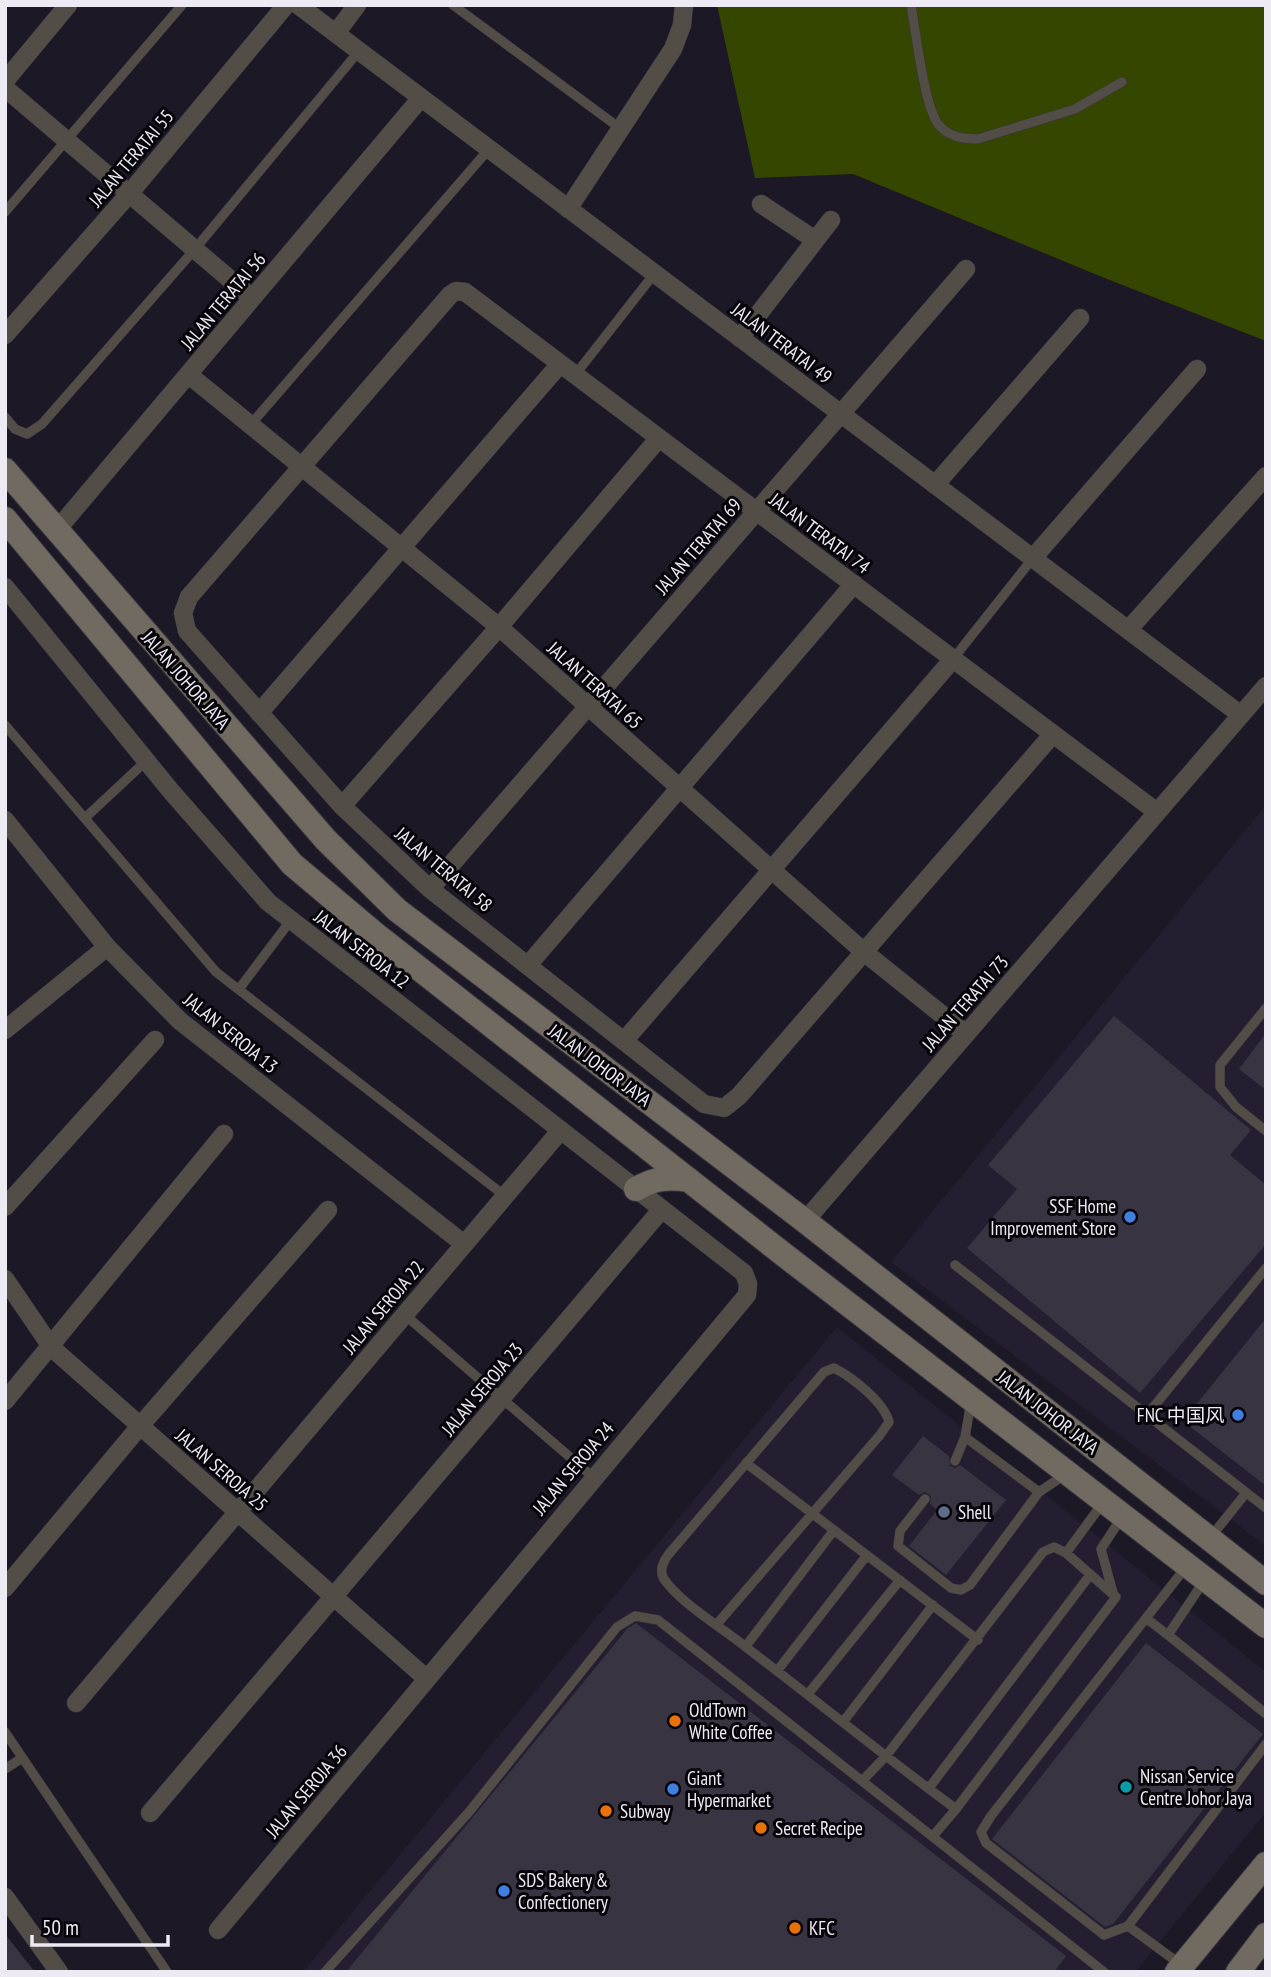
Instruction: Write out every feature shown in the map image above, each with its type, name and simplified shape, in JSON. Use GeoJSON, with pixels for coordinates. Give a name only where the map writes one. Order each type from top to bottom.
{"type":"FeatureCollection","features":[{"type":"Feature","properties":{"kind":"main road","name":"JALAN JOHOR JAYA"},"geometry":{"type":"LineString","coordinates":[[5,470],[326,840],[397,910],[805,1221],[1266,1583]]}},
{"type":"Feature","properties":{"kind":"main road","name":"JALAN JOHOR JAYA"},"geometry":{"type":"LineString","coordinates":[[5,519],[292,864],[374,934],[1266,1626]]}},
{"type":"Feature","properties":{"kind":"main road"},"geometry":{"type":"LineString","coordinates":[[636,1189],[650,1181],[667,1177],[689,1180]]}},
{"type":"Feature","properties":{"kind":"main road"},"geometry":{"type":"LineString","coordinates":[[1180,1969],[1266,1864]]}},
{"type":"Feature","properties":{"kind":"main road"},"geometry":{"type":"LineString","coordinates":[[1238,1972],[1266,1935]]}},
{"type":"Feature","properties":{"kind":"street"},"geometry":{"type":"LineString","coordinates":[[5,81],[68,5]]}},
{"type":"Feature","properties":{"kind":"street","name":"JALAN TERATAI 55"},"geometry":{"type":"LineString","coordinates":[[5,334],[129,194],[286,5]]}},
{"type":"Feature","properties":{"kind":"street","name":"JALAN TERATAI 49"},"geometry":{"type":"LineString","coordinates":[[298,5],[1241,715]]}},
{"type":"Feature","properties":{"kind":"street"},"geometry":{"type":"LineString","coordinates":[[336,33],[357,5]]}},
{"type":"Feature","properties":{"kind":"street"},"geometry":{"type":"LineString","coordinates":[[568,209],[673,49],[682,25],[684,5]]}},
{"type":"Feature","properties":{"kind":"street"},"geometry":{"type":"LineString","coordinates":[[5,88],[252,298]]}},
{"type":"Feature","properties":{"kind":"street","name":"JALAN TERATAI 56"},"geometry":{"type":"LineString","coordinates":[[56,531],[421,98]]}},
{"type":"Feature","properties":{"kind":"street"},"geometry":{"type":"LineString","coordinates":[[761,204],[815,240]]}},
{"type":"Feature","properties":{"kind":"street"},"geometry":{"type":"LineString","coordinates":[[740,338],[831,220]]}},
{"type":"Feature","properties":{"kind":"street","name":"JALAN TERATAI 69"},"geometry":{"type":"LineString","coordinates":[[430,889],[966,269]]}},
{"type":"Feature","properties":{"kind":"street","name":"JALAN TERATAI 74"},"geometry":{"type":"LineString","coordinates":[[305,467],[456,291],[465,292],[1157,812]]}},
{"type":"Feature","properties":{"kind":"street"},"geometry":{"type":"LineString","coordinates":[[935,485],[1080,318]]}},
{"type":"Feature","properties":{"kind":"street"},"geometry":{"type":"LineString","coordinates":[[259,713],[560,364]]}},
{"type":"Feature","properties":{"kind":"street"},"geometry":{"type":"LineString","coordinates":[[1033,558],[1197,369]]}},
{"type":"Feature","properties":{"kind":"street","name":"JALAN TERATAI 65"},"geometry":{"type":"LineString","coordinates":[[189,375],[252,423],[499,627],[864,952],[966,1034]]}},
{"type":"Feature","properties":{"kind":"street"},"geometry":{"type":"LineString","coordinates":[[342,806],[499,627],[659,438]]}},
{"type":"Feature","properties":{"kind":"street","name":"JALAN TERATAI 58"},"geometry":{"type":"LineString","coordinates":[[305,467],[189,597],[183,613],[187,631],[342,806],[430,889],[529,964],[704,1104],[724,1108],[739,1096],[864,952]]}},
{"type":"Feature","properties":{"kind":"street"},"geometry":{"type":"LineString","coordinates":[[1128,630],[1266,476]]}},
{"type":"Feature","properties":{"kind":"street"},"geometry":{"type":"LineString","coordinates":[[529,964],[854,584]]}},
{"type":"Feature","properties":{"kind":"street","name":"JALAN SEROJA 12"},"geometry":{"type":"LineString","coordinates":[[5,587],[146,761],[268,902],[744,1273],[748,1284]]}},
{"type":"Feature","properties":{"kind":"street"},"geometry":{"type":"LineString","coordinates":[[624,1041],[953,659]]}},
{"type":"Feature","properties":{"kind":"street","name":"JALAN TERATAI 73"},"geometry":{"type":"LineString","coordinates":[[805,1221],[1266,686]]}},
{"type":"Feature","properties":{"kind":"street"},"geometry":{"type":"LineString","coordinates":[[864,952],[1053,734]]}},
{"type":"Feature","properties":{"kind":"street","name":"JALAN SEROJA 13"},"geometry":{"type":"LineString","coordinates":[[5,820],[107,947],[180,1021],[464,1244]]}},
{"type":"Feature","properties":{"kind":"street"},"geometry":{"type":"LineString","coordinates":[[5,1030],[107,947]]}},
{"type":"Feature","properties":{"kind":"street"},"geometry":{"type":"LineString","coordinates":[[5,1207],[155,1040]]}},
{"type":"Feature","properties":{"kind":"street","name":"JALAN SEROJA 22"},"geometry":{"type":"LineString","coordinates":[[76,1703],[561,1130]]}},
{"type":"Feature","properties":{"kind":"street"},"geometry":{"type":"LineString","coordinates":[[5,1401],[52,1348],[224,1134]]}},
{"type":"Feature","properties":{"kind":"street","name":"JALAN SEROJA 23"},"geometry":{"type":"LineString","coordinates":[[150,1813],[662,1209]]}},
{"type":"Feature","properties":{"kind":"street"},"geometry":{"type":"LineString","coordinates":[[5,1588],[140,1426],[328,1210]]}},
{"type":"Feature","properties":{"kind":"street","name":"JALAN SEROJA 25"},"geometry":{"type":"LineString","coordinates":[[5,1279],[52,1348],[427,1679]]}},
{"type":"Feature","properties":{"kind":"street","name":"JALAN SEROJA 24"},"geometry":{"type":"LineString","coordinates":[[427,1679],[747,1295],[748,1284]]}},
{"type":"Feature","properties":{"kind":"street","name":"JALAN SEROJA 36"},"geometry":{"type":"LineString","coordinates":[[218,1930],[427,1679]]}},
{"type":"Feature","properties":{"kind":"street"},"geometry":{"type":"LineString","coordinates":[[9,1908],[59,1972]]}},
{"type":"Feature","properties":{"kind":"lane"},"geometry":{"type":"LineString","coordinates":[[5,212],[182,5]]}},
{"type":"Feature","properties":{"kind":"lane"},"geometry":{"type":"LineString","coordinates":[[453,5],[621,129]]}},
{"type":"Feature","properties":{"kind":"lane"},"geometry":{"type":"LineString","coordinates":[[911,5],[928,94],[937,123],[962,139],[978,139],[1075,108],[1122,82]]}},
{"type":"Feature","properties":{"kind":"lane"},"geometry":{"type":"LineString","coordinates":[[5,417],[15,429],[27,434],[42,424],[195,249],[359,51]]}},
{"type":"Feature","properties":{"kind":"lane"},"geometry":{"type":"LineString","coordinates":[[252,423],[489,149]]}},
{"type":"Feature","properties":{"kind":"lane"},"geometry":{"type":"LineString","coordinates":[[575,375],[654,274]]}},
{"type":"Feature","properties":{"kind":"lane"},"geometry":{"type":"LineString","coordinates":[[953,659],[1033,558]]}},
{"type":"Feature","properties":{"kind":"lane"},"geometry":{"type":"LineString","coordinates":[[5,724],[198,953],[239,989],[505,1196]]}},
{"type":"Feature","properties":{"kind":"lane"},"geometry":{"type":"LineString","coordinates":[[85,818],[146,761]]}},
{"type":"Feature","properties":{"kind":"lane"},"geometry":{"type":"LineString","coordinates":[[239,989],[291,920]]}},
{"type":"Feature","properties":{"kind":"lane"},"geometry":{"type":"LineString","coordinates":[[1266,1008],[1220,1065],[1220,1087],[1236,1107],[1266,1131]]}},
{"type":"Feature","properties":{"kind":"lane"},"geometry":{"type":"LineString","coordinates":[[955,1265],[1266,1508]]}},
{"type":"Feature","properties":{"kind":"lane"},"geometry":{"type":"LineString","coordinates":[[1147,1415],[1266,1268]]}},
{"type":"Feature","properties":{"kind":"lane"},"geometry":{"type":"LineString","coordinates":[[405,1315],[593,1477]]}},
{"type":"Feature","properties":{"kind":"lane"},"geometry":{"type":"LineString","coordinates":[[717,1624],[889,1422],[887,1411],[844,1373],[834,1368],[824,1372],[662,1564],[663,1578],[717,1624],[956,1809]]}},
{"type":"Feature","properties":{"kind":"lane"},"geometry":{"type":"LineString","coordinates":[[955,1461],[965,1437],[971,1399]]}},
{"type":"Feature","properties":{"kind":"lane"},"geometry":{"type":"LineString","coordinates":[[965,1437],[1040,1492]]}},
{"type":"Feature","properties":{"kind":"lane"},"geometry":{"type":"LineString","coordinates":[[746,1463],[978,1640]]}},
{"type":"Feature","properties":{"kind":"lane"},"geometry":{"type":"LineString","coordinates":[[925,1499],[900,1531],[898,1546],[951,1588],[961,1590],[970,1585],[1040,1492],[1068,1473]]}},
{"type":"Feature","properties":{"kind":"lane"},"geometry":{"type":"LineString","coordinates":[[1210,1539],[1246,1493]]}},
{"type":"Feature","properties":{"kind":"lane"},"geometry":{"type":"LineString","coordinates":[[1066,1553],[1113,1508]]}},
{"type":"Feature","properties":{"kind":"lane"},"geometry":{"type":"LineString","coordinates":[[1113,1508],[1101,1549],[1104,1569],[1115,1597]]}},
{"type":"Feature","properties":{"kind":"lane"},"geometry":{"type":"LineString","coordinates":[[746,1646],[834,1530]]}},
{"type":"Feature","properties":{"kind":"lane"},"geometry":{"type":"LineString","coordinates":[[863,1780],[886,1756],[978,1640],[1042,1552],[1054,1547],[1066,1553],[1115,1597]]}},
{"type":"Feature","properties":{"kind":"lane"},"geometry":{"type":"LineString","coordinates":[[778,1671],[867,1555]]}},
{"type":"Feature","properties":{"kind":"lane"},"geometry":{"type":"LineString","coordinates":[[1196,1572],[1147,1619],[981,1832],[986,1843],[1104,1935],[1128,1926],[1266,1744]]}},
{"type":"Feature","properties":{"kind":"lane"},"geometry":{"type":"LineString","coordinates":[[1168,1635],[1196,1572]]}},
{"type":"Feature","properties":{"kind":"lane"},"geometry":{"type":"LineString","coordinates":[[929,1788],[1090,1575]]}},
{"type":"Feature","properties":{"kind":"lane"},"geometry":{"type":"LineString","coordinates":[[808,1694],[900,1580]]}},
{"type":"Feature","properties":{"kind":"lane"},"geometry":{"type":"LineString","coordinates":[[933,1836],[1115,1597]]}},
{"type":"Feature","properties":{"kind":"lane"},"geometry":{"type":"LineString","coordinates":[[843,1722],[933,1605]]}},
{"type":"Feature","properties":{"kind":"lane"},"geometry":{"type":"LineString","coordinates":[[326,1972],[469,1812],[617,1628],[635,1616],[658,1620],[1104,1972]]}},
{"type":"Feature","properties":{"kind":"lane"},"geometry":{"type":"LineString","coordinates":[[1147,1619],[1266,1714]]}},
{"type":"Feature","properties":{"kind":"lane"},"geometry":{"type":"LineString","coordinates":[[5,1732],[167,1972]]}},
{"type":"Feature","properties":{"kind":"lane"},"geometry":{"type":"LineString","coordinates":[[5,1769],[22,1758]]}},
{"type":"Feature","properties":{"kind":"lane"},"geometry":{"type":"LineString","coordinates":[[1128,1926],[1180,1969]]}},
{"type":"Feature","properties":{"kind":"shaded area"},"geometry":{"type":"Polygon","coordinates":[[[1266,805],[1266,1546],[891,1262],[1266,805]]]}},
{"type":"Feature","properties":{"kind":"shaded area"},"geometry":{"type":"Polygon","coordinates":[[[837,1327],[1266,1672],[1266,1812],[1135,1972],[303,1972],[837,1327]]]}},
{"type":"Feature","properties":{"kind":"green space"},"geometry":{"type":"Polygon","coordinates":[[[717,5],[1266,5],[1266,341],[1102,277],[853,174],[755,178],[717,5]]]}},
{"type":"Feature","properties":{"kind":"building","name":"SSF Home Improvement Store"},"geometry":{"type":"Polygon","coordinates":[[[1114,1016],[1251,1130],[1230,1155],[1266,1185],[1266,1244],[1140,1393],[967,1248],[1017,1189],[988,1165],[1114,1016]]]}},
{"type":"Feature","properties":{"kind":"building"},"geometry":{"type":"Polygon","coordinates":[[[1266,1033],[1266,1090],[1239,1069],[1266,1033]]]}},
{"type":"Feature","properties":{"kind":"building"},"geometry":{"type":"Polygon","coordinates":[[[1266,1318],[1266,1486],[1183,1421],[1266,1318]]]}},
{"type":"Feature","properties":{"kind":"building"},"geometry":{"type":"Polygon","coordinates":[[[923,1436],[949,1456],[950,1466],[955,1468],[960,1465],[1006,1500],[946,1575],[909,1546],[937,1510],[930,1504],[931,1496],[925,1492],[919,1495],[892,1475],[923,1436]]]}},
{"type":"Feature","properties":{"kind":"building","name":"Giant Hypermarket"},"geometry":{"type":"Polygon","coordinates":[[[636,1623],[1066,1956],[1054,1972],[346,1972],[627,1629],[636,1623]]]}},
{"type":"Feature","properties":{"kind":"building","name":"Nissan Service Centre Johor Jaya"},"geometry":{"type":"Polygon","coordinates":[[[1146,1643],[1263,1734],[1113,1924],[1105,1927],[992,1839],[1146,1643]]]}},
{"type":"Feature","properties":{"kind":"building"},"geometry":{"type":"Polygon","coordinates":[[[5,1934],[35,1972],[5,1972],[5,1934]]]}},
{"type":"Feature","properties":{"kind":"place","name":"SSF Home Improvement Store"},"geometry":{"type":"Point","coordinates":[1130,1217]}},
{"type":"Feature","properties":{"kind":"place","name":"FNC 中国风"},"geometry":{"type":"Point","coordinates":[1238,1415]}},
{"type":"Feature","properties":{"kind":"place","name":"Shell"},"geometry":{"type":"Point","coordinates":[944,1512]}},
{"type":"Feature","properties":{"kind":"place","name":"OldTown White Coffee"},"geometry":{"type":"Point","coordinates":[675,1721]}},
{"type":"Feature","properties":{"kind":"place","name":"Nissan Service Centre Johor Jaya"},"geometry":{"type":"Point","coordinates":[1126,1787]}},
{"type":"Feature","properties":{"kind":"place","name":"Giant Hypermarket"},"geometry":{"type":"Point","coordinates":[673,1789]}},
{"type":"Feature","properties":{"kind":"place","name":"Subway"},"geometry":{"type":"Point","coordinates":[606,1811]}},
{"type":"Feature","properties":{"kind":"place","name":"Secret Recipe"},"geometry":{"type":"Point","coordinates":[761,1828]}},
{"type":"Feature","properties":{"kind":"place","name":"SDS Bakery & Confectionery"},"geometry":{"type":"Point","coordinates":[504,1891]}},
{"type":"Feature","properties":{"kind":"place","name":"KFC"},"geometry":{"type":"Point","coordinates":[795,1928]}}]}
